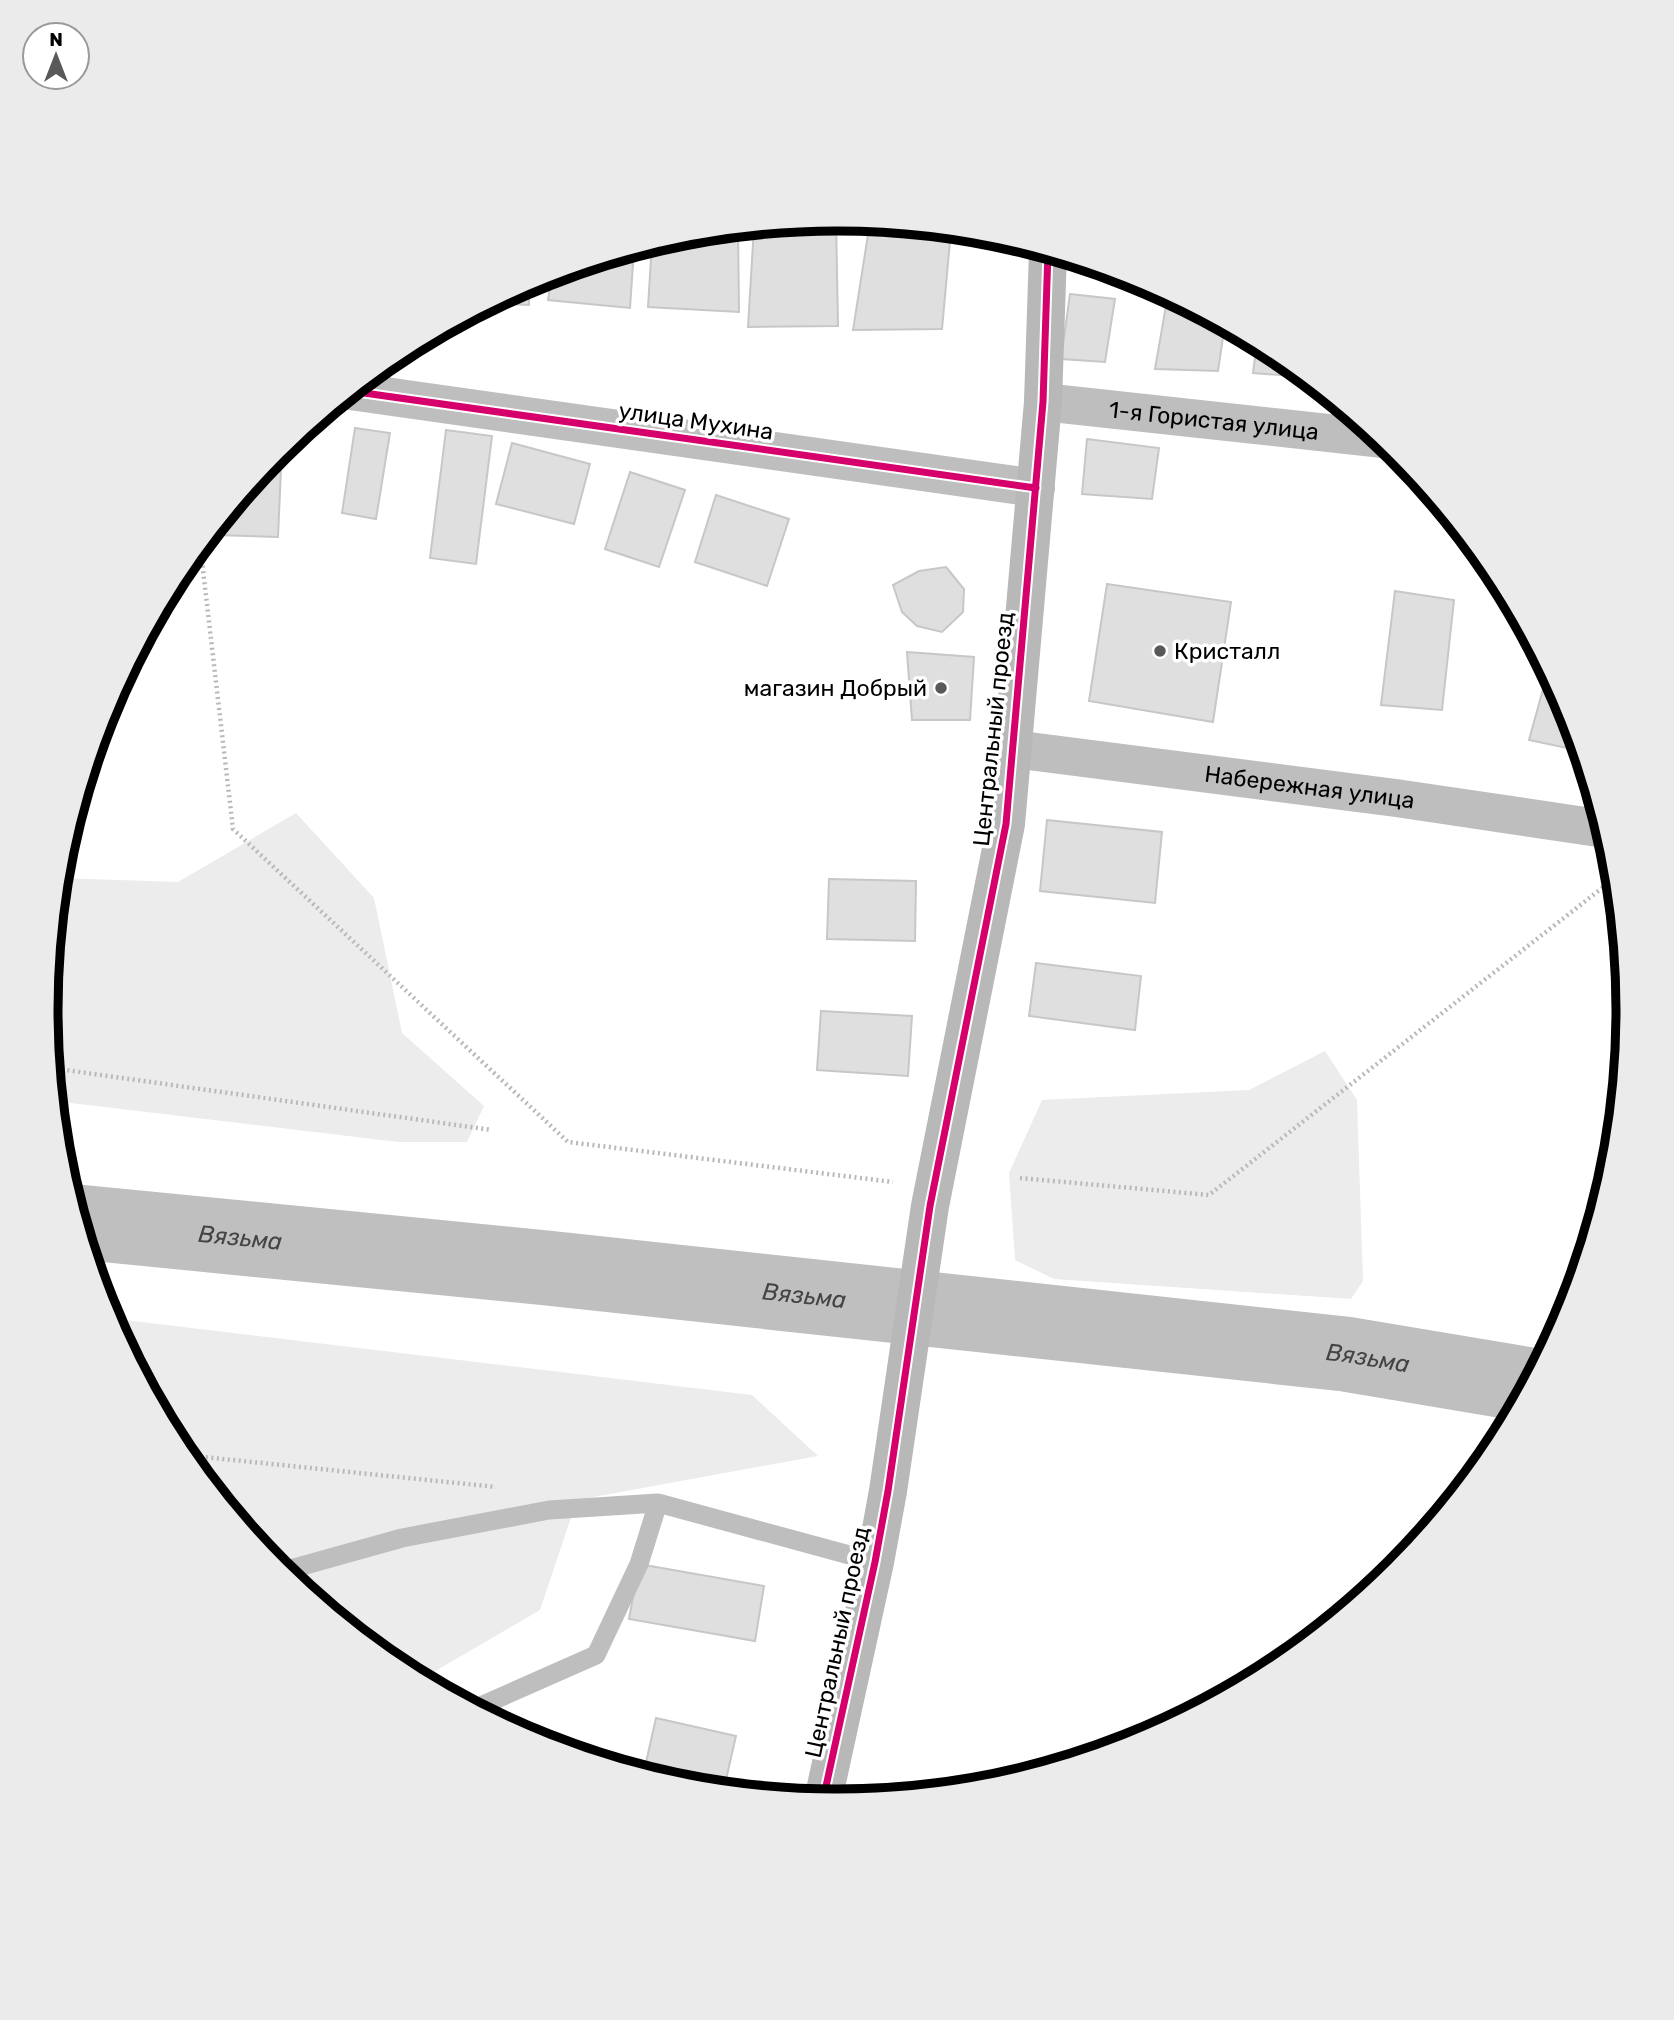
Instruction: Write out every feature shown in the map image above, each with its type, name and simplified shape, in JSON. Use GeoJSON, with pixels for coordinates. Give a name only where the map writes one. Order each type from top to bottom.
{"type":"FeatureCollection","features":[{"type":"Feature","properties":{"kind":"street","name":"Центральный проезд"},"geometry":{"type":"LineString","coordinates":[[825,1789],[875,1562],[930,1206],[1006,824],[1043,402],[1048,260]]}},
{"type":"Feature","properties":{"kind":"street","name":"улица Мухина"},"geometry":{"type":"LineString","coordinates":[[362,393],[1036,488]]}},
{"type":"Feature","properties":{"kind":"street","name":"1-я Гористая улица"},"geometry":{"type":"LineString","coordinates":[[1043,402],[1365,437]]}},
{"type":"Feature","properties":{"kind":"street","name":"Набережная улица"},"geometry":{"type":"LineString","coordinates":[[1013,749],[1396,798],[1594,827]]}},
{"type":"Feature","properties":{"kind":"lane"},"geometry":{"type":"LineString","coordinates":[[294,1568],[402,1538],[549,1510],[658,1503],[875,1562]]}},
{"type":"Feature","properties":{"kind":"lane"},"geometry":{"type":"LineString","coordinates":[[484,1705],[596,1655],[639,1564],[658,1503]]}},
{"type":"Feature","properties":{"kind":"path"},"geometry":{"type":"LineString","coordinates":[[202,560],[233,829],[568,1142],[898,1182]]}},
{"type":"Feature","properties":{"kind":"path"},"geometry":{"type":"LineString","coordinates":[[1020,1178],[1209,1195],[1606,885]]}},
{"type":"Feature","properties":{"kind":"path"},"geometry":{"type":"LineString","coordinates":[[60,1069],[492,1130]]}},
{"type":"Feature","properties":{"kind":"path"},"geometry":{"type":"LineString","coordinates":[[199,1457],[509,1488]]}},
{"type":"Feature","properties":{"kind":"shaded area"},"geometry":{"type":"Polygon","coordinates":[[[296,813],[374,898],[402,1033],[484,1106],[467,1142],[398,1142],[63,1102],[59,1061],[59,959],[69,878],[178,882],[296,813]]]}},
{"type":"Feature","properties":{"kind":"shaded area"},"geometry":{"type":"Polygon","coordinates":[[[1325,1051],[1357,1100],[1363,1281],[1351,1299],[1054,1279],[1015,1260],[1009,1173],[1042,1100],[1249,1090],[1325,1051]]]}},
{"type":"Feature","properties":{"kind":"shaded area"},"geometry":{"type":"Polygon","coordinates":[[[122,1320],[752,1395],[818,1456],[577,1500],[540,1610],[430,1674],[404,1658],[323,1596],[251,1524],[189,1443],[162,1400],[122,1320]]]}},
{"type":"Feature","properties":{"kind":"building"},"geometry":{"type":"Polygon","coordinates":[[[836,231],[838,326],[748,327],[754,235],[836,231]]]}},
{"type":"Feature","properties":{"kind":"building"},"geometry":{"type":"Polygon","coordinates":[[[868,232],[950,239],[942,329],[853,330],[868,232]]]}},
{"type":"Feature","properties":{"kind":"building"},"geometry":{"type":"Polygon","coordinates":[[[738,237],[739,312],[648,307],[651,253],[738,237]]]}},
{"type":"Feature","properties":{"kind":"building"},"geometry":{"type":"Polygon","coordinates":[[[633,257],[630,308],[548,300],[550,286],[633,257]]]}},
{"type":"Feature","properties":{"kind":"building"},"geometry":{"type":"Polygon","coordinates":[[[529,294],[529,305],[508,304],[529,294]]]}},
{"type":"Feature","properties":{"kind":"building"},"geometry":{"type":"Polygon","coordinates":[[[1070,294],[1115,299],[1105,362],[1061,359],[1070,294]]]}},
{"type":"Feature","properties":{"kind":"building"},"geometry":{"type":"Polygon","coordinates":[[[1166,304],[1224,333],[1218,371],[1155,369],[1166,304]]]}},
{"type":"Feature","properties":{"kind":"building"},"geometry":{"type":"Polygon","coordinates":[[[1256,353],[1289,376],[1253,373],[1256,353]]]}},
{"type":"Feature","properties":{"kind":"building"},"geometry":{"type":"Polygon","coordinates":[[[355,428],[390,433],[376,519],[342,513],[355,428]]]}},
{"type":"Feature","properties":{"kind":"building"},"geometry":{"type":"Polygon","coordinates":[[[446,430],[492,436],[476,564],[430,558],[446,430]]]}},
{"type":"Feature","properties":{"kind":"building"},"geometry":{"type":"Polygon","coordinates":[[[1087,439],[1159,448],[1152,499],[1082,494],[1087,439]]]}},
{"type":"Feature","properties":{"kind":"building"},"geometry":{"type":"Polygon","coordinates":[[[512,443],[590,464],[574,524],[496,504],[512,443]]]}},
{"type":"Feature","properties":{"kind":"building"},"geometry":{"type":"Polygon","coordinates":[[[281,464],[278,537],[220,535],[281,464]]]}},
{"type":"Feature","properties":{"kind":"building"},"geometry":{"type":"Polygon","coordinates":[[[630,472],[685,490],[659,567],[605,549],[630,472]]]}},
{"type":"Feature","properties":{"kind":"building"},"geometry":{"type":"Polygon","coordinates":[[[716,495],[789,519],[767,586],[695,562],[716,495]]]}},
{"type":"Feature","properties":{"kind":"building"},"geometry":{"type":"Polygon","coordinates":[[[946,567],[964,589],[963,612],[942,632],[917,626],[902,612],[893,585],[919,571],[946,567]]]}},
{"type":"Feature","properties":{"kind":"building","name":"Кристалл"},"geometry":{"type":"Polygon","coordinates":[[[1107,584],[1231,602],[1213,722],[1089,701],[1107,584]]]}},
{"type":"Feature","properties":{"kind":"building"},"geometry":{"type":"Polygon","coordinates":[[[1395,591],[1454,600],[1442,710],[1381,705],[1395,591]]]}},
{"type":"Feature","properties":{"kind":"building","name":"магазин Добрый"},"geometry":{"type":"Polygon","coordinates":[[[907,652],[974,657],[970,720],[912,720],[907,652]]]}},
{"type":"Feature","properties":{"kind":"building"},"geometry":{"type":"Polygon","coordinates":[[[1544,684],[1571,749],[1529,740],[1544,684]]]}},
{"type":"Feature","properties":{"kind":"building"},"geometry":{"type":"Polygon","coordinates":[[[1047,820],[1162,832],[1155,903],[1040,891],[1047,820]]]}},
{"type":"Feature","properties":{"kind":"building"},"geometry":{"type":"Polygon","coordinates":[[[829,879],[916,881],[915,941],[827,939],[829,879]]]}},
{"type":"Feature","properties":{"kind":"building"},"geometry":{"type":"Polygon","coordinates":[[[1036,963],[1141,976],[1135,1030],[1029,1016],[1036,963]]]}},
{"type":"Feature","properties":{"kind":"building"},"geometry":{"type":"Polygon","coordinates":[[[821,1011],[912,1016],[908,1076],[817,1070],[821,1011]]]}},
{"type":"Feature","properties":{"kind":"building"},"geometry":{"type":"Polygon","coordinates":[[[639,1564],[764,1586],[755,1641],[629,1619],[639,1564]]]}},
{"type":"Feature","properties":{"kind":"building"},"geometry":{"type":"Polygon","coordinates":[[[656,1718],[736,1736],[726,1781],[645,1765],[656,1718]]]}},
{"type":"Feature","properties":{"kind":"waterway","name":"Вязьма"},"geometry":{"type":"LineString","coordinates":[[87,1223],[547,1268],[1345,1354],[1521,1383]]}},
{"type":"Feature","properties":{"kind":"cycle path"},"geometry":{"type":"LineString","coordinates":[[825,1789],[875,1562],[930,1206],[1006,824],[1043,402],[1048,260]]}},
{"type":"Feature","properties":{"kind":"cycle path"},"geometry":{"type":"LineString","coordinates":[[362,393],[1036,488]]}},
{"type":"Feature","properties":{"kind":"place","name":"Кристалл"},"geometry":{"type":"Point","coordinates":[1160,651]}},
{"type":"Feature","properties":{"kind":"place","name":"магазин Добрый"},"geometry":{"type":"Point","coordinates":[941,688]}}]}
